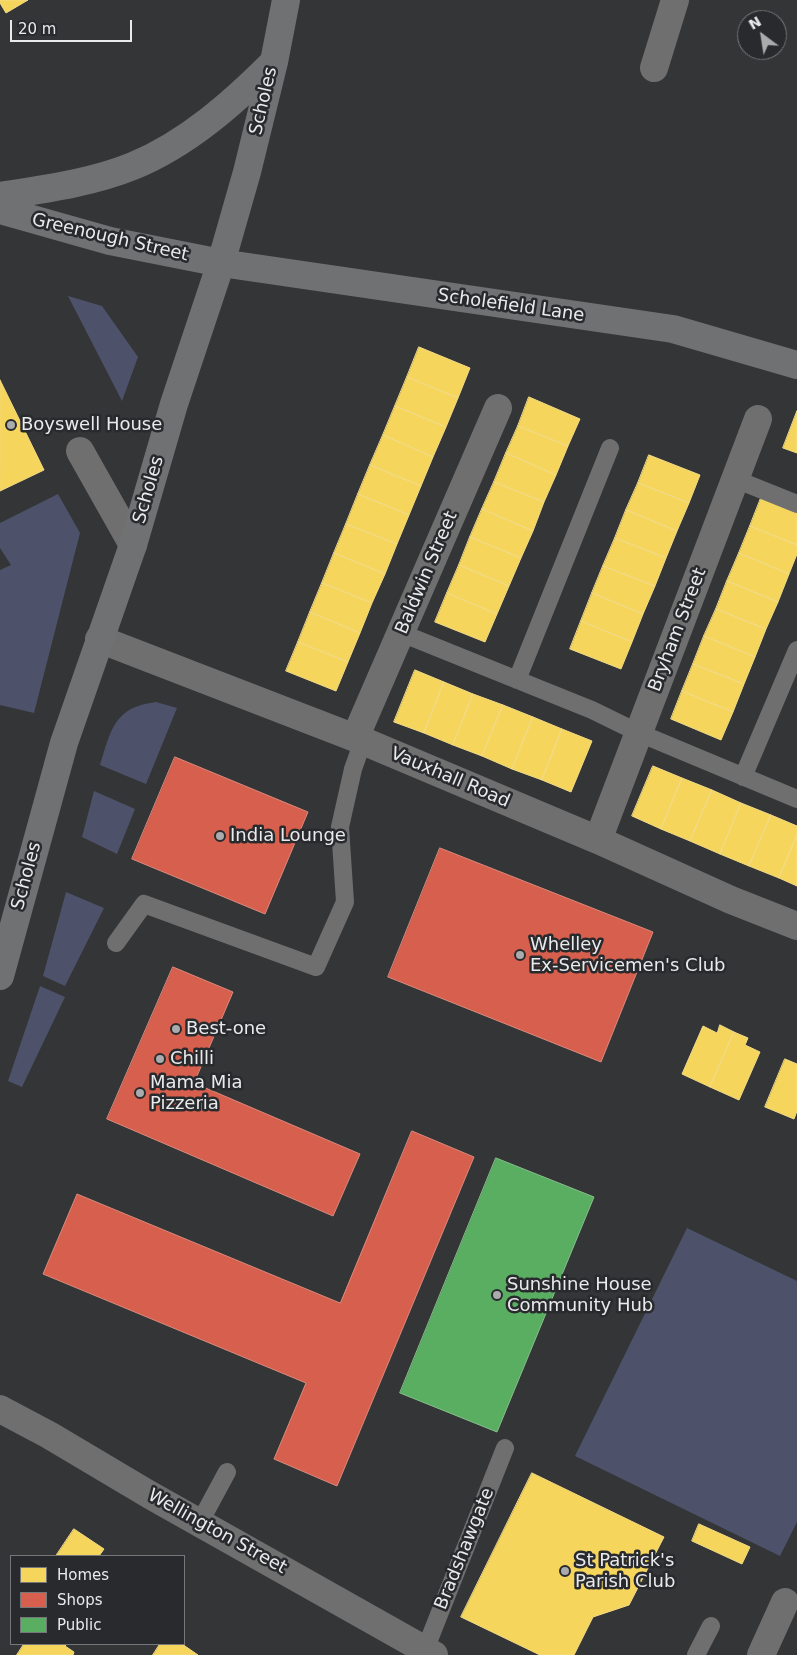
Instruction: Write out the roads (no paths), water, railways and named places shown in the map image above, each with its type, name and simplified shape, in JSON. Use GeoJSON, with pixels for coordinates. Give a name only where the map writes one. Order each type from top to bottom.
{"type":"FeatureCollection","features":[{"type":"Feature","properties":{"kind":"street","name":"Scholes"},"geometry":{"type":"LineString","coordinates":[[0,976],[64,743],[132,546],[174,404],[221,263],[247,172],[274,62],[286,0]]}},
{"type":"Feature","properties":{"kind":"street"},"geometry":{"type":"LineString","coordinates":[[654,68],[676,0]]}},
{"type":"Feature","properties":{"kind":"street"},"geometry":{"type":"LineString","coordinates":[[0,196],[54,188],[134,166],[182,140],[243,92],[274,62]]}},
{"type":"Feature","properties":{"kind":"street","name":"Greenough Street"},"geometry":{"type":"LineString","coordinates":[[0,210],[110,241],[221,263]]}},
{"type":"Feature","properties":{"kind":"street","name":"Scholefield Lane"},"geometry":{"type":"LineString","coordinates":[[221,263],[673,329],[797,365]]}},
{"type":"Feature","properties":{"kind":"street","name":"Baldwin Street"},"geometry":{"type":"LineString","coordinates":[[359,740],[401,633],[498,408]]}},
{"type":"Feature","properties":{"kind":"street","name":"Bryham Street"},"geometry":{"type":"LineString","coordinates":[[598,840],[758,419]]}},
{"type":"Feature","properties":{"kind":"street"},"geometry":{"type":"LineString","coordinates":[[80,451],[132,546]]}},
{"type":"Feature","properties":{"kind":"street","name":"Vauxhall Road"},"geometry":{"type":"LineString","coordinates":[[99,639],[359,740],[598,840],[730,900],[797,926]]}},
{"type":"Feature","properties":{"kind":"street","name":"Wellington Street"},"geometry":{"type":"LineString","coordinates":[[0,1410],[49,1435],[429,1652]]}},
{"type":"Feature","properties":{"kind":"street"},"geometry":{"type":"LineString","coordinates":[[761,1655],[785,1602]]}},
{"type":"Feature","properties":{"kind":"lane"},"geometry":{"type":"LineString","coordinates":[[517,680],[610,448]]}},
{"type":"Feature","properties":{"kind":"lane"},"geometry":{"type":"LineString","coordinates":[[736,479],[797,504]]}},
{"type":"Feature","properties":{"kind":"lane"},"geometry":{"type":"LineString","coordinates":[[401,633],[592,710],[638,733],[797,799]]}},
{"type":"Feature","properties":{"kind":"lane"},"geometry":{"type":"LineString","coordinates":[[742,777],[797,650]]}},
{"type":"Feature","properties":{"kind":"lane"},"geometry":{"type":"LineString","coordinates":[[116,942],[144,904],[316,967],[345,902],[340,827],[359,740]]}},
{"type":"Feature","properties":{"kind":"lane","name":"Bradshawgate"},"geometry":{"type":"LineString","coordinates":[[429,1652],[505,1448]]}},
{"type":"Feature","properties":{"kind":"lane"},"geometry":{"type":"LineString","coordinates":[[200,1522],[227,1472]]}},
{"type":"Feature","properties":{"kind":"lane"},"geometry":{"type":"LineString","coordinates":[[696,1655],[711,1626]]}},
{"type":"Feature","properties":{"kind":"place","name":"Boyswell House"},"geometry":{"type":"Point","coordinates":[11,425]}},
{"type":"Feature","properties":{"kind":"place","name":"India Lounge"},"geometry":{"type":"Point","coordinates":[220,836]}},
{"type":"Feature","properties":{"kind":"place","name":"Whelley Ex-Servicemen's Club"},"geometry":{"type":"Point","coordinates":[520,955]}},
{"type":"Feature","properties":{"kind":"place","name":"Best-one"},"geometry":{"type":"Point","coordinates":[176,1029]}},
{"type":"Feature","properties":{"kind":"place","name":"Chilli"},"geometry":{"type":"Point","coordinates":[160,1059]}},
{"type":"Feature","properties":{"kind":"place","name":"Mama Mia Pizzeria"},"geometry":{"type":"Point","coordinates":[140,1093]}},
{"type":"Feature","properties":{"kind":"place","name":"Sunshine House Community Hub"},"geometry":{"type":"Point","coordinates":[497,1295]}},
{"type":"Feature","properties":{"kind":"place","name":"St Patrick's Parish Club"},"geometry":{"type":"Point","coordinates":[565,1571]}}]}
